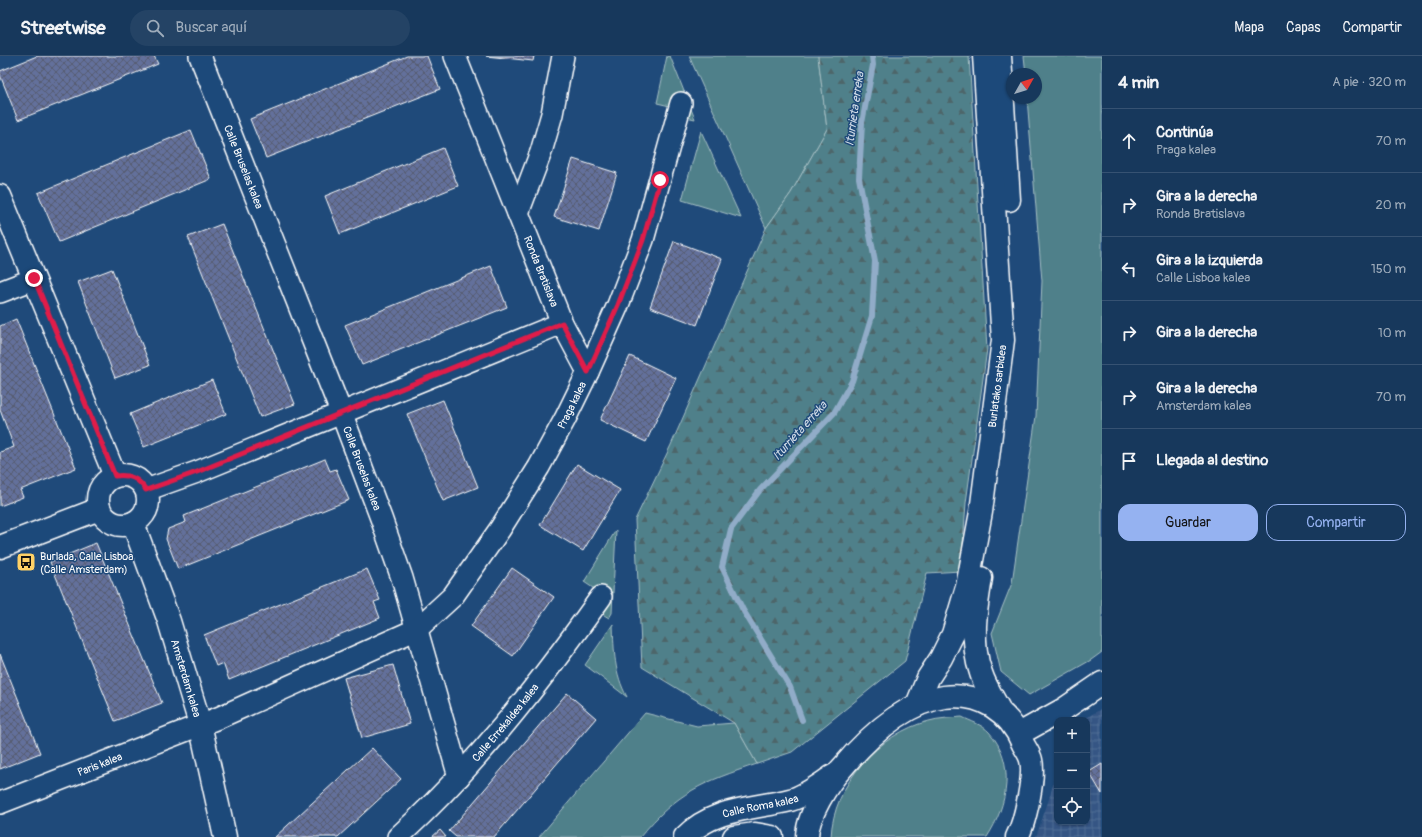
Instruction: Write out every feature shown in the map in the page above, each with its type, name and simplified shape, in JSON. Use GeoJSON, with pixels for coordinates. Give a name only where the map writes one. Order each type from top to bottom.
{"type":"FeatureCollection","features":[{"type":"Feature","properties":{"kind":"main road","name":"Burlatako sarbidea"},"geometry":{"type":"LineString","coordinates":[[917,705],[928,678],[941,658],[953,634],[967,587],[981,512],[1003,340],[984,56]]}},
{"type":"Feature","properties":{"kind":"main road","name":"Burlatako sarbidea"},"geometry":{"type":"LineString","coordinates":[[999,709],[981,673],[976,647],[977,600],[999,474],[1014,344],[1013,277],[1000,56]]}},
{"type":"Feature","properties":{"kind":"main road"},"geometry":{"type":"LineString","coordinates":[[0,196],[115,476]]}},
{"type":"Feature","properties":{"kind":"main road"},"geometry":{"type":"LineString","coordinates":[[124,474],[133,477],[141,482],[146,490],[148,499],[146,509],[141,517],[133,523],[123,525],[113,523],[104,517],[99,509],[97,499],[100,489],[106,480],[115,476],[124,474]]}},
{"type":"Feature","properties":{"kind":"main road"},"geometry":{"type":"LineString","coordinates":[[0,547],[99,509]]}},
{"type":"Feature","properties":{"kind":"main road","name":"Amsterdam kalea"},"geometry":{"type":"LineString","coordinates":[[133,523],[169,621],[200,724],[225,837]]}},
{"type":"Feature","properties":{"kind":"main road"},"geometry":{"type":"LineString","coordinates":[[1019,734],[1064,709],[1102,683]]}},
{"type":"Feature","properties":{"kind":"main road"},"geometry":{"type":"LineString","coordinates":[[807,837],[807,829],[816,807],[837,773],[856,751],[884,725],[917,705],[944,697],[973,697],[999,709],[1019,734],[1031,761],[1030,796],[1017,837]]}},
{"type":"Feature","properties":{"kind":"main road","name":"Calle Roma kalea"},"geometry":{"type":"LineString","coordinates":[[685,837],[690,831],[721,814],[791,800],[811,790],[837,773]]}},
{"type":"Feature","properties":{"kind":"main road"},"geometry":{"type":"LineString","coordinates":[[734,837],[755,834],[772,837]]}},
{"type":"Feature","properties":{"kind":"street","name":"Calle Bruselas kalea"},"geometry":{"type":"LineString","coordinates":[[200,56],[341,412],[389,540],[417,629],[459,777]]}},
{"type":"Feature","properties":{"kind":"street","name":"Ronda Bratislava"},"geometry":{"type":"LineString","coordinates":[[454,56],[562,323],[588,372]]}},
{"type":"Feature","properties":{"kind":"street"},"geometry":{"type":"LineString","coordinates":[[518,213],[541,152],[552,114],[564,56]]}},
{"type":"Feature","properties":{"kind":"street","name":"Praga kalea"},"geometry":{"type":"LineString","coordinates":[[200,724],[417,629],[453,596],[500,528],[554,440],[588,372],[618,305],[643,240],[681,103]]}},
{"type":"Feature","properties":{"kind":"street"},"geometry":{"type":"LineString","coordinates":[[0,292],[34,278]]}},
{"type":"Feature","properties":{"kind":"street"},"geometry":{"type":"LineString","coordinates":[[146,490],[197,472],[562,323]]}},
{"type":"Feature","properties":{"kind":"street","name":"Calle Errekaldea kalea"},"geometry":{"type":"LineString","coordinates":[[398,837],[459,777],[520,706],[601,597]]}},
{"type":"Feature","properties":{"kind":"street","name":"Paris kalea"},"geometry":{"type":"LineString","coordinates":[[0,804],[200,724]]}},
{"type":"Feature","properties":{"kind":"shaded area"},"geometry":{"type":"Polygon","coordinates":[[[1102,708],[1102,837],[1036,837],[1054,781],[1054,825],[1090,825],[1090,717],[1088,717],[1102,708]]]}},
{"type":"Feature","properties":{"kind":"green space"},"geometry":{"type":"Polygon","coordinates":[[[667,56],[670,56],[695,119],[686,117],[688,103],[672,98],[670,106],[657,103],[667,56]]]}},
{"type":"Feature","properties":{"kind":"green space"},"geometry":{"type":"Polygon","coordinates":[[[689,56],[818,56],[827,129],[791,193],[766,228],[689,56]]]}},
{"type":"Feature","properties":{"kind":"green space"},"geometry":{"type":"Polygon","coordinates":[[[818,56],[969,56],[987,349],[966,503],[961,571],[927,573],[905,661],[792,752],[757,764],[734,723],[642,667],[635,520],[671,445],[766,228],[791,193],[827,129],[818,56]]]}},
{"type":"Feature","properties":{"kind":"green space"},"geometry":{"type":"Polygon","coordinates":[[[1024,56],[1102,56],[1102,652],[1091,660],[1029,695],[1001,672],[992,633],[1012,583],[1036,416],[1042,281],[1027,104],[1042,104],[1042,68],[1025,68],[1024,56]]]}},
{"type":"Feature","properties":{"kind":"green space"},"geometry":{"type":"Polygon","coordinates":[[[701,131],[741,218],[682,200],[701,131]]]}},
{"type":"Feature","properties":{"kind":"green space"},"geometry":{"type":"Polygon","coordinates":[[[616,530],[612,613],[609,618],[599,612],[608,598],[584,582],[616,530]]]}},
{"type":"Feature","properties":{"kind":"green space"},"geometry":{"type":"Polygon","coordinates":[[[613,624],[614,653],[617,670],[619,679],[627,697],[585,665],[613,624]]]}},
{"type":"Feature","properties":{"kind":"green space"},"geometry":{"type":"Polygon","coordinates":[[[645,713],[697,726],[734,723],[757,764],[706,783],[692,790],[666,809],[640,837],[539,837],[645,713]]]}},
{"type":"Feature","properties":{"kind":"green space"},"geometry":{"type":"Polygon","coordinates":[[[962,717],[980,725],[989,732],[998,744],[1006,770],[1004,798],[994,825],[987,837],[831,837],[834,818],[840,799],[862,764],[877,749],[893,737],[911,727],[933,720],[962,717]]]}},
{"type":"Feature","properties":{"kind":"building"},"geometry":{"type":"Polygon","coordinates":[[[37,56],[154,56],[158,64],[18,120],[0,75],[0,71],[37,56]]]}},
{"type":"Feature","properties":{"kind":"building"},"geometry":{"type":"Polygon","coordinates":[[[407,56],[427,56],[440,89],[266,158],[250,119],[407,56]]]}},
{"type":"Feature","properties":{"kind":"building"},"geometry":{"type":"Polygon","coordinates":[[[486,56],[534,56],[533,61],[486,56]]]}},
{"type":"Feature","properties":{"kind":"building"},"geometry":{"type":"Polygon","coordinates":[[[191,130],[211,179],[59,242],[38,193],[191,130]]]}},
{"type":"Feature","properties":{"kind":"building"},"geometry":{"type":"Polygon","coordinates":[[[443,148],[458,186],[340,234],[325,196],[443,148]]]}},
{"type":"Feature","properties":{"kind":"building"},"geometry":{"type":"Polygon","coordinates":[[[573,159],[617,173],[599,231],[554,217],[573,159]]]}},
{"type":"Feature","properties":{"kind":"building"},"geometry":{"type":"Polygon","coordinates":[[[222,224],[295,404],[260,417],[188,237],[222,224]]]}},
{"type":"Feature","properties":{"kind":"building"},"geometry":{"type":"Polygon","coordinates":[[[674,241],[722,259],[697,325],[650,307],[674,241]]]}},
{"type":"Feature","properties":{"kind":"building"},"geometry":{"type":"Polygon","coordinates":[[[491,266],[507,307],[362,365],[345,325],[491,266]]]}},
{"type":"Feature","properties":{"kind":"building"},"geometry":{"type":"Polygon","coordinates":[[[112,269],[150,365],[115,378],[78,282],[112,269]]]}},
{"type":"Feature","properties":{"kind":"building"},"geometry":{"type":"Polygon","coordinates":[[[16,319],[76,468],[20,490],[23,497],[0,506],[0,452],[14,447],[0,410],[0,326],[16,319]]]}},
{"type":"Feature","properties":{"kind":"building"},"geometry":{"type":"Polygon","coordinates":[[[630,356],[676,378],[646,442],[600,420],[630,356]]]}},
{"type":"Feature","properties":{"kind":"building"},"geometry":{"type":"Polygon","coordinates":[[[212,380],[226,414],[144,447],[130,414],[212,380]]]}},
{"type":"Feature","properties":{"kind":"building"},"geometry":{"type":"Polygon","coordinates":[[[443,400],[478,487],[443,501],[407,414],[443,400]]]}},
{"type":"Feature","properties":{"kind":"building"},"geometry":{"type":"Polygon","coordinates":[[[325,459],[330,471],[336,469],[349,500],[178,569],[166,539],[168,529],[186,522],[184,516],[325,459]]]}},
{"type":"Feature","properties":{"kind":"building"},"geometry":{"type":"Polygon","coordinates":[[[577,464],[620,490],[583,551],[540,525],[577,464]]]}},
{"type":"Feature","properties":{"kind":"building"},"geometry":{"type":"Polygon","coordinates":[[[96,543],[162,703],[115,721],[50,562],[96,543]]]}},
{"type":"Feature","properties":{"kind":"building"},"geometry":{"type":"Polygon","coordinates":[[[512,568],[554,597],[513,656],[471,626],[512,568]]]}},
{"type":"Feature","properties":{"kind":"building"},"geometry":{"type":"Polygon","coordinates":[[[367,569],[380,600],[374,602],[380,618],[229,680],[223,663],[216,666],[204,635],[367,569]]]}},
{"type":"Feature","properties":{"kind":"building"},"geometry":{"type":"Polygon","coordinates":[[[0,654],[40,753],[0,769],[0,654]]]}},
{"type":"Feature","properties":{"kind":"building"},"geometry":{"type":"Polygon","coordinates":[[[393,665],[410,724],[362,738],[344,678],[393,665]]]}},
{"type":"Feature","properties":{"kind":"building"},"geometry":{"type":"Polygon","coordinates":[[[567,693],[596,718],[494,837],[456,837],[449,831],[567,693]]]}},
{"type":"Feature","properties":{"kind":"building"},"geometry":{"type":"Polygon","coordinates":[[[372,748],[401,779],[338,837],[275,837],[372,748]]]}},
{"type":"Feature","properties":{"kind":"building"},"geometry":{"type":"Polygon","coordinates":[[[1102,764],[1102,794],[1090,774],[1090,771],[1102,764]]]}},
{"type":"Feature","properties":{"kind":"building"},"geometry":{"type":"Polygon","coordinates":[[[440,830],[446,837],[432,837],[440,830]]]}},
{"type":"Feature","properties":{"kind":"waterway","name":"Iturrieta erreka"},"geometry":{"type":"LineString","coordinates":[[802,720],[790,687],[743,610],[722,567],[731,529],[760,490],[834,413],[852,381],[872,316],[875,261],[859,178],[862,123],[873,65],[872,56]]}},
{"type":"Feature","properties":{"kind":"place","name":"Burlada, Calle Lisboa (Calle Amsterdam)"},"geometry":{"type":"Point","coordinates":[26,562]}},
{"type":"Feature","properties":{"kind":"route"},"geometry":{"type":"LineString","coordinates":[[34,278],[115,476],[124,474],[133,477],[141,482],[146,490],[197,472],[562,323],[588,372],[618,305],[643,240],[660,180]]}}]}
